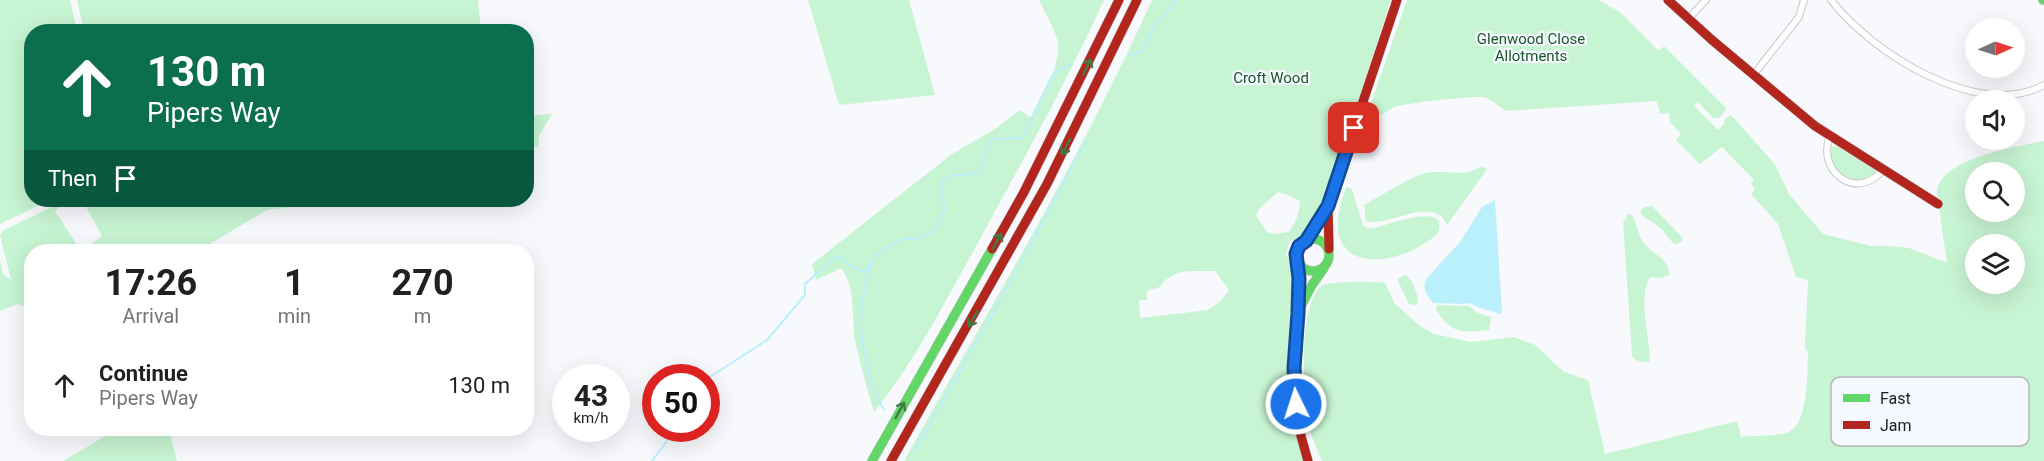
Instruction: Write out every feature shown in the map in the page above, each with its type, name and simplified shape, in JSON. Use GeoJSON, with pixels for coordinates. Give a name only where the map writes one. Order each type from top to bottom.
{"type":"FeatureCollection","features":[{"type":"Feature","properties":{"kind":"main road"},"geometry":{"type":"LineString","coordinates":[[872,461],[1024,192],[1119,0]]}},
{"type":"Feature","properties":{"kind":"main road"},"geometry":{"type":"LineString","coordinates":[[891,461],[1038,201],[1137,0]]}},
{"type":"Feature","properties":{"kind":"main road"},"geometry":{"type":"LineString","coordinates":[[1308,461],[1299,423],[1294,383],[1298,313],[1298,262],[1296,257],[1298,248],[1306,241],[1328,206],[1397,0]]}},
{"type":"Feature","properties":{"kind":"main road"},"geometry":{"type":"LineString","coordinates":[[1668,0],[1815,126],[1938,204]]}},
{"type":"Feature","properties":{"kind":"main road"},"geometry":{"type":"LineString","coordinates":[[1298,313],[1312,285],[1330,258],[1328,206]]}},
{"type":"Feature","properties":{"kind":"main road"},"geometry":{"type":"LineString","coordinates":[[1306,241],[1319,241],[1329,249]]}},
{"type":"Feature","properties":{"kind":"main road"},"geometry":{"type":"LineString","coordinates":[[1298,262],[1312,270],[1324,268]]}},
{"type":"Feature","properties":{"kind":"street"},"geometry":{"type":"LineString","coordinates":[[1688,19],[1706,0]]}},
{"type":"Feature","properties":{"kind":"street"},"geometry":{"type":"LineString","coordinates":[[1754,74],[1797,20],[1804,0]]}},
{"type":"Feature","properties":{"kind":"street"},"geometry":{"type":"LineString","coordinates":[[1831,0],[1845,17],[1882,47],[1912,67],[1953,86],[1995,96],[2021,93],[2044,85]]}},
{"type":"Feature","properties":{"kind":"street"},"geometry":{"type":"LineString","coordinates":[[1830,136],[1827,152],[1829,161],[1842,179],[1854,184],[1866,184],[1874,180],[1883,170]]}},
{"type":"Feature","properties":{"kind":"green space"},"geometry":{"type":"Polygon","coordinates":[[[0,0],[70,0],[75,24],[24,24],[24,207],[35,207],[0,224],[0,0]]]}},
{"type":"Feature","properties":{"kind":"green space"},"geometry":{"type":"Polygon","coordinates":[[[77,0],[478,0],[480,24],[82,24],[77,0]]]}},
{"type":"Feature","properties":{"kind":"green space"},"geometry":{"type":"Polygon","coordinates":[[[808,0],[909,0],[935,95],[839,105],[808,0]]]}},
{"type":"Feature","properties":{"kind":"green space"},"geometry":{"type":"Polygon","coordinates":[[[1039,0],[1104,0],[1074,64],[939,313],[902,374],[874,412],[855,340],[849,283],[841,268],[816,280],[812,264],[952,154],[995,129],[1020,110],[1031,118],[1050,80],[1058,48],[1057,39],[1039,0]]]}},
{"type":"Feature","properties":{"kind":"green space","name":"Croft Wood"},"geometry":{"type":"Polygon","coordinates":[[[1152,0],[1391,0],[1338,164],[1318,215],[1302,239],[1290,241],[1286,254],[1294,269],[1288,352],[1295,434],[1305,461],[904,461],[1033,234],[1124,60],[1152,0]],[[1278,192],[1259,209],[1256,216],[1267,232],[1274,234],[1289,232],[1297,218],[1300,201],[1278,192]],[[1215,271],[1177,273],[1160,287],[1147,291],[1147,300],[1139,300],[1140,318],[1208,310],[1221,301],[1229,290],[1215,271]]]}},
{"type":"Feature","properties":{"kind":"green space","name":"Glenwood Close Allotments"},"geometry":{"type":"Polygon","coordinates":[[[1407,0],[1598,0],[1620,12],[1659,51],[1664,46],[1727,109],[1719,118],[1713,118],[1698,102],[1694,106],[1718,130],[1724,124],[1725,119],[1731,115],[1774,163],[1789,194],[1823,234],[1871,246],[1909,248],[1947,263],[1937,194],[1940,182],[1965,163],[1965,222],[2025,222],[2025,162],[1966,162],[2002,150],[2025,150],[2025,144],[2044,141],[2044,461],[1322,461],[1311,435],[1307,417],[1304,378],[1305,333],[1313,297],[1321,286],[1332,283],[1385,283],[1395,304],[1420,326],[1434,334],[1471,342],[1514,337],[1535,345],[1564,372],[1588,380],[1605,454],[1737,421],[1741,437],[1784,434],[1796,427],[1804,408],[1808,352],[1805,347],[1808,280],[1796,277],[1778,224],[1751,194],[1755,189],[1751,184],[1754,180],[1722,147],[1700,164],[1676,140],[1681,134],[1670,122],[1669,113],[1660,114],[1657,101],[1506,111],[1487,98],[1471,97],[1394,107],[1382,115],[1370,106],[1407,0]]]}},
{"type":"Feature","properties":{"kind":"green space"},"geometry":{"type":"Polygon","coordinates":[[[552,114],[539,136],[538,147],[534,146],[534,115],[552,114]]]}},
{"type":"Feature","properties":{"kind":"green space"},"geometry":{"type":"Polygon","coordinates":[[[1838,145],[1875,168],[1876,174],[1862,180],[1843,175],[1834,166],[1831,154],[1832,147],[1838,145]]]}},
{"type":"Feature","properties":{"kind":"green space"},"geometry":{"type":"Polygon","coordinates":[[[1482,166],[1487,169],[1447,225],[1443,218],[1431,212],[1413,213],[1383,221],[1366,221],[1364,205],[1416,176],[1430,172],[1468,172],[1482,166]]]}},
{"type":"Feature","properties":{"kind":"green space"},"geometry":{"type":"Polygon","coordinates":[[[1346,187],[1352,189],[1363,226],[1372,228],[1426,216],[1435,218],[1439,223],[1438,233],[1417,248],[1388,258],[1361,257],[1349,252],[1341,241],[1338,228],[1346,187]]]}},
{"type":"Feature","properties":{"kind":"green space"},"geometry":{"type":"Polygon","coordinates":[[[1652,206],[1683,240],[1676,245],[1657,225],[1643,216],[1640,211],[1652,206]]]}},
{"type":"Feature","properties":{"kind":"green space"},"geometry":{"type":"Polygon","coordinates":[[[52,207],[59,207],[55,211],[76,244],[24,244],[24,306],[17,304],[0,311],[0,260],[3,274],[11,280],[0,235],[4,230],[52,207]]]}},
{"type":"Feature","properties":{"kind":"green space"},"geometry":{"type":"Polygon","coordinates":[[[86,207],[292,207],[267,210],[210,244],[91,244],[102,236],[86,207]]]}},
{"type":"Feature","properties":{"kind":"green space"},"geometry":{"type":"Polygon","coordinates":[[[1628,214],[1632,215],[1646,246],[1666,264],[1669,275],[1660,278],[1651,277],[1647,284],[1645,317],[1650,361],[1645,362],[1633,358],[1632,355],[1623,223],[1628,214]]]}},
{"type":"Feature","properties":{"kind":"green space"},"geometry":{"type":"Polygon","coordinates":[[[1404,275],[1408,276],[1414,286],[1418,298],[1417,305],[1409,304],[1397,279],[1404,275]]]}},
{"type":"Feature","properties":{"kind":"green space"},"geometry":{"type":"Polygon","coordinates":[[[1437,305],[1469,306],[1478,313],[1491,317],[1489,330],[1472,332],[1453,328],[1436,310],[1437,305]]]}},
{"type":"Feature","properties":{"kind":"green space"},"geometry":{"type":"Polygon","coordinates":[[[105,436],[171,436],[177,461],[63,461],[105,436]]]}},
{"type":"Feature","properties":{"kind":"water"},"geometry":{"type":"Polygon","coordinates":[[[1495,200],[1502,313],[1470,303],[1433,303],[1425,288],[1427,278],[1460,242],[1482,207],[1495,200]]]}},
{"type":"Feature","properties":{"kind":"waterway"},"geometry":{"type":"LineString","coordinates":[[1129,54],[1142,52],[1156,22],[1164,16],[1176,0]]}},
{"type":"Feature","properties":{"kind":"waterway"},"geometry":{"type":"LineString","coordinates":[[884,410],[871,385],[859,326],[865,286],[874,256],[902,239],[916,239],[927,235],[937,227],[944,211],[942,181],[951,176],[978,173],[983,165],[987,147],[993,139],[1023,136],[1052,76],[1060,69],[1070,65]]}},
{"type":"Feature","properties":{"kind":"waterway"},"geometry":{"type":"LineString","coordinates":[[915,451],[1012,280],[1086,141]]}},
{"type":"Feature","properties":{"kind":"waterway"},"geometry":{"type":"LineString","coordinates":[[720,371],[767,340],[805,295],[805,284],[836,256],[861,271],[866,271],[872,260]]}},
{"type":"Feature","properties":{"kind":"waterway"},"geometry":{"type":"LineString","coordinates":[[652,461],[666,442]]}},
{"type":"Feature","properties":{"kind":"traffic: fast"},"geometry":{"type":"LineString","coordinates":[[1313,239],[1324,244],[1329,255],[1324,266],[1313,271],[1302,266],[1297,255],[1302,244],[1313,239]]}},
{"type":"Feature","properties":{"kind":"traffic: fast"},"geometry":{"type":"LineString","coordinates":[[872,461],[992,249]]}},
{"type":"Feature","properties":{"kind":"traffic: fast"},"geometry":{"type":"LineString","coordinates":[[1299,310],[1324,268]]}},
{"type":"Feature","properties":{"kind":"traffic: jam"},"geometry":{"type":"LineString","coordinates":[[992,249],[1024,192],[1119,0]]}},
{"type":"Feature","properties":{"kind":"traffic: jam"},"geometry":{"type":"LineString","coordinates":[[891,461],[1047,184],[1137,0]]}},
{"type":"Feature","properties":{"kind":"traffic: jam"},"geometry":{"type":"LineString","coordinates":[[1306,241],[1328,206],[1397,0]]}},
{"type":"Feature","properties":{"kind":"traffic: jam"},"geometry":{"type":"LineString","coordinates":[[1668,0],[1815,126],[1938,204]]}},
{"type":"Feature","properties":{"kind":"traffic: jam"},"geometry":{"type":"LineString","coordinates":[[1328,206],[1329,249]]}},
{"type":"Feature","properties":{"kind":"traffic: jam"},"geometry":{"type":"LineString","coordinates":[[1298,262],[1295,386],[1301,436],[1308,461]]}},
{"type":"Feature","properties":{"kind":"route"},"geometry":{"type":"LineString","coordinates":[[1296,404],[1294,353],[1299,278],[1296,254],[1299,246],[1306,241],[1328,206],[1354,128]]}}]}
